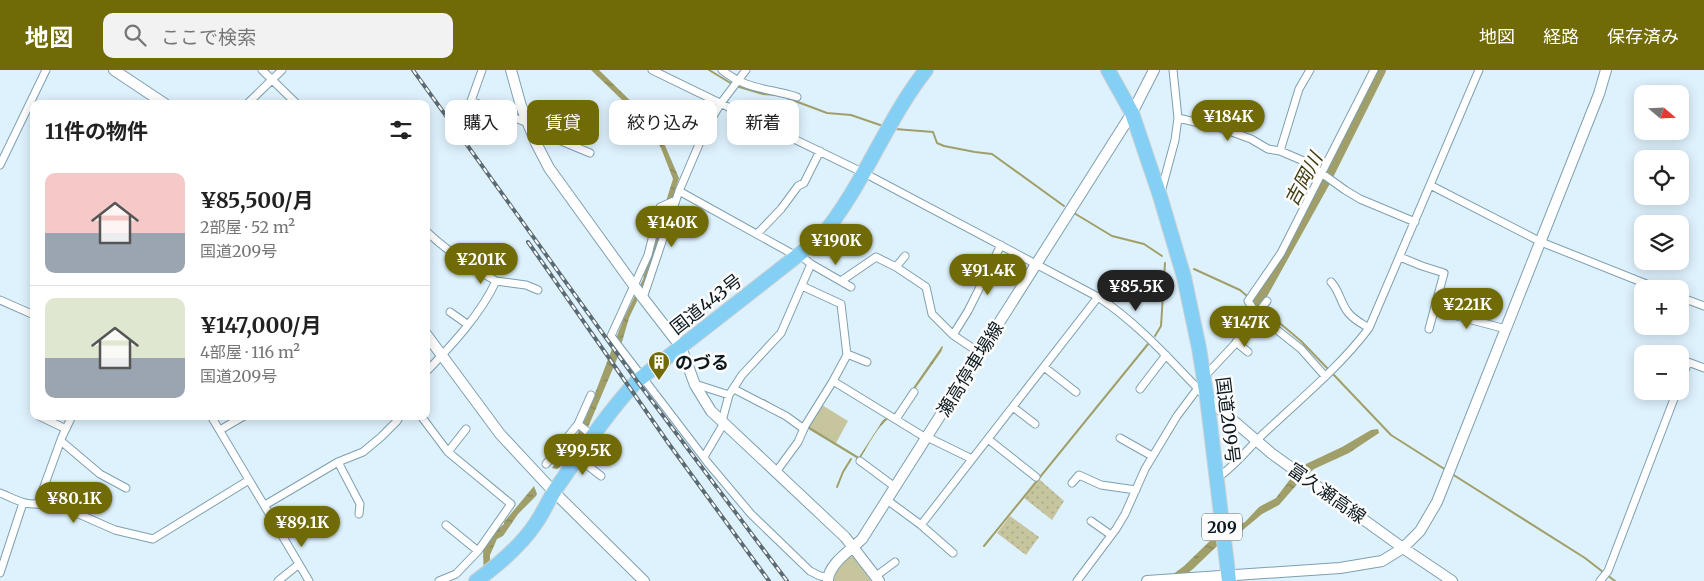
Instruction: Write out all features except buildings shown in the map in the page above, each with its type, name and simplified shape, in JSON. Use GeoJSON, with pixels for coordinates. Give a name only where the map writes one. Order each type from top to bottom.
{"type":"FeatureCollection","features":[{"type":"Feature","properties":{"kind":"highway","name":"国道443号"},"geometry":{"type":"LineString","coordinates":[[476,581],[508,556],[521,542],[617,402],[642,376],[820,238],[836,219],[888,128],[926,70]]}},
{"type":"Feature","properties":{"kind":"highway","name":"国道209号"},"geometry":{"type":"LineString","coordinates":[[1108,70],[1132,113],[1160,196],[1184,277],[1217,478],[1228,578]]}},
{"type":"Feature","properties":{"kind":"street"},"geometry":{"type":"LineString","coordinates":[[32,100],[46,70]]}},
{"type":"Feature","properties":{"kind":"street"},"geometry":{"type":"LineString","coordinates":[[114,70],[159,100]]}},
{"type":"Feature","properties":{"kind":"street"},"geometry":{"type":"LineString","coordinates":[[262,70],[292,100]]}},
{"type":"Feature","properties":{"kind":"street"},"geometry":{"type":"LineString","coordinates":[[251,100],[282,70]]}},
{"type":"Feature","properties":{"kind":"street"},"geometry":{"type":"LineString","coordinates":[[482,70],[471,101],[527,125]]}},
{"type":"Feature","properties":{"kind":"street"},"geometry":{"type":"LineString","coordinates":[[511,70],[520,106],[527,122]]}},
{"type":"Feature","properties":{"kind":"street"},"geometry":{"type":"LineString","coordinates":[[652,70],[863,172],[1098,297],[1119,310],[1203,388]]}},
{"type":"Feature","properties":{"kind":"street"},"geometry":{"type":"LineString","coordinates":[[722,70],[738,81],[761,90],[772,90],[797,97]]}},
{"type":"Feature","properties":{"kind":"street"},"geometry":{"type":"LineString","coordinates":[[643,298],[679,191],[706,128],[721,103],[746,70]]}},
{"type":"Feature","properties":{"kind":"street","name":"瀬高停車場線"},"geometry":{"type":"LineString","coordinates":[[828,579],[842,555],[862,539],[895,488],[1132,113],[1154,70]]}},
{"type":"Feature","properties":{"kind":"street"},"geometry":{"type":"LineString","coordinates":[[1160,196],[1178,118],[1173,70]]}},
{"type":"Feature","properties":{"kind":"street"},"geometry":{"type":"LineString","coordinates":[[1280,151],[1300,89],[1310,70]]}},
{"type":"Feature","properties":{"kind":"street"},"geometry":{"type":"LineString","coordinates":[[1325,376],[1301,349],[1256,313],[1248,301],[1281,253],[1374,70]]}},
{"type":"Feature","properties":{"kind":"street"},"geometry":{"type":"LineString","coordinates":[[1217,478],[1325,376],[1370,328],[1479,70]]}},
{"type":"Feature","properties":{"kind":"street"},"geometry":{"type":"LineString","coordinates":[[1147,581],[1228,578],[1340,568],[1382,561],[1403,548],[1420,531],[1437,502],[1599,94],[1606,70]]}},
{"type":"Feature","properties":{"kind":"street"},"geometry":{"type":"LineString","coordinates":[[0,166],[30,103]]}},
{"type":"Feature","properties":{"kind":"street"},"geometry":{"type":"LineString","coordinates":[[1178,118],[1221,128],[1251,139],[1268,149],[1280,151],[1306,162],[1360,199],[1415,222]]}},
{"type":"Feature","properties":{"kind":"street"},"geometry":{"type":"LineString","coordinates":[[538,145],[550,168],[643,298],[681,347],[695,384],[711,411],[854,547],[877,578],[895,562]]}},
{"type":"Feature","properties":{"kind":"street"},"geometry":{"type":"LineString","coordinates":[[572,145],[590,153]]}},
{"type":"Feature","properties":{"kind":"street"},"geometry":{"type":"LineString","coordinates":[[758,233],[778,213],[798,186],[804,183],[820,151]]}},
{"type":"Feature","properties":{"kind":"street"},"geometry":{"type":"LineString","coordinates":[[1430,185],[1541,242],[1636,280]]}},
{"type":"Feature","properties":{"kind":"street"},"geometry":{"type":"LineString","coordinates":[[679,191],[758,233],[851,287]]}},
{"type":"Feature","properties":{"kind":"street"},"geometry":{"type":"LineString","coordinates":[[676,200],[660,207],[648,255],[611,336],[704,457],[751,514],[810,571],[828,579]]}},
{"type":"Feature","properties":{"kind":"street"},"geometry":{"type":"LineString","coordinates":[[430,234],[472,267],[496,281],[526,285],[538,290]]}},
{"type":"Feature","properties":{"kind":"street"},"geometry":{"type":"LineString","coordinates":[[953,335],[968,311],[1001,245]]}},
{"type":"Feature","properties":{"kind":"street"},"geometry":{"type":"LineString","coordinates":[[896,267],[906,256]]}},
{"type":"Feature","properties":{"kind":"street"},"geometry":{"type":"LineString","coordinates":[[1400,257],[1444,273],[1429,330]]}},
{"type":"Feature","properties":{"kind":"street"},"geometry":{"type":"LineString","coordinates":[[841,282],[876,258],[896,267],[926,287],[932,314],[953,335],[980,353]]}},
{"type":"Feature","properties":{"kind":"street"},"geometry":{"type":"LineString","coordinates":[[704,457],[723,422],[732,392],[742,375],[781,333],[811,264]]}},
{"type":"Feature","properties":{"kind":"street"},"geometry":{"type":"LineString","coordinates":[[430,368],[488,298],[496,281]]}},
{"type":"Feature","properties":{"kind":"street"},"geometry":{"type":"LineString","coordinates":[[1331,282],[1336,287],[1346,310],[1356,321],[1370,328]]}},
{"type":"Feature","properties":{"kind":"street"},"geometry":{"type":"LineString","coordinates":[[776,472],[790,455],[847,354],[840,304],[802,286]]}},
{"type":"Feature","properties":{"kind":"street"},"geometry":{"type":"LineString","coordinates":[[921,525],[1098,297]]}},
{"type":"Feature","properties":{"kind":"street"},"geometry":{"type":"LineString","coordinates":[[0,300],[30,314]]}},
{"type":"Feature","properties":{"kind":"street"},"geometry":{"type":"LineString","coordinates":[[1689,300],[1704,306]]}},
{"type":"Feature","properties":{"kind":"street"},"geometry":{"type":"LineString","coordinates":[[1076,581],[1125,514],[1152,456],[1177,416],[1203,388],[1256,313],[1267,302]]}},
{"type":"Feature","properties":{"kind":"street"},"geometry":{"type":"LineString","coordinates":[[1434,310],[1506,329]]}},
{"type":"Feature","properties":{"kind":"street"},"geometry":{"type":"LineString","coordinates":[[450,312],[467,324]]}},
{"type":"Feature","properties":{"kind":"street"},"geometry":{"type":"LineString","coordinates":[[430,339],[500,434],[554,492],[644,581]]}},
{"type":"Feature","properties":{"kind":"street"},"geometry":{"type":"LineString","coordinates":[[1236,342],[1248,352]]}},
{"type":"Feature","properties":{"kind":"street"},"geometry":{"type":"LineString","coordinates":[[847,354],[867,362]]}},
{"type":"Feature","properties":{"kind":"street"},"geometry":{"type":"LineString","coordinates":[[1140,389],[1166,355]]}},
{"type":"Feature","properties":{"kind":"street"},"geometry":{"type":"LineString","coordinates":[[1689,362],[1704,368]]}},
{"type":"Feature","properties":{"kind":"street"},"geometry":{"type":"LineString","coordinates":[[1044,367],[1076,392]]}},
{"type":"Feature","properties":{"kind":"street"},"geometry":{"type":"LineString","coordinates":[[833,381],[927,437],[972,459]]}},
{"type":"Feature","properties":{"kind":"street"},"geometry":{"type":"LineString","coordinates":[[695,384],[732,392],[786,416],[804,429]]}},
{"type":"Feature","properties":{"kind":"street","name":"富久瀬高線"},"geometry":{"type":"LineString","coordinates":[[1203,388],[1256,441],[1403,548],[1452,581]]}},
{"type":"Feature","properties":{"kind":"street"},"geometry":{"type":"LineString","coordinates":[[896,419],[914,392]]}},
{"type":"Feature","properties":{"kind":"street"},"geometry":{"type":"LineString","coordinates":[[546,464],[578,424],[591,395]]}},
{"type":"Feature","properties":{"kind":"street"},"geometry":{"type":"LineString","coordinates":[[1600,581],[1608,571],[1674,400]]}},
{"type":"Feature","properties":{"kind":"street"},"geometry":{"type":"LineString","coordinates":[[1013,407],[1035,424]]}},
{"type":"Feature","properties":{"kind":"street"},"geometry":{"type":"LineString","coordinates":[[47,420],[66,429]]}},
{"type":"Feature","properties":{"kind":"street"},"geometry":{"type":"LineString","coordinates":[[36,504],[70,420]]}},
{"type":"Feature","properties":{"kind":"street"},"geometry":{"type":"LineString","coordinates":[[214,420],[309,581]]}},
{"type":"Feature","properties":{"kind":"street"},"geometry":{"type":"LineString","coordinates":[[220,430],[237,420]]}},
{"type":"Feature","properties":{"kind":"street"},"geometry":{"type":"LineString","coordinates":[[265,506],[338,462],[363,452],[381,438],[398,420]]}},
{"type":"Feature","properties":{"kind":"street"},"geometry":{"type":"LineString","coordinates":[[424,420],[448,452],[511,504],[478,551],[456,574],[439,581]]}},
{"type":"Feature","properties":{"kind":"street"},"geometry":{"type":"LineString","coordinates":[[578,424],[594,436]]}},
{"type":"Feature","properties":{"kind":"street"},"geometry":{"type":"LineString","coordinates":[[448,452],[466,429]]}},
{"type":"Feature","properties":{"kind":"street"},"geometry":{"type":"LineString","coordinates":[[1120,438],[1152,456]]}},
{"type":"Feature","properties":{"kind":"street"},"geometry":{"type":"LineString","coordinates":[[988,439],[1036,477]]}},
{"type":"Feature","properties":{"kind":"street"},"geometry":{"type":"LineString","coordinates":[[61,441],[100,474],[126,488]]}},
{"type":"Feature","properties":{"kind":"street"},"geometry":{"type":"LineString","coordinates":[[578,458],[601,476]]}},
{"type":"Feature","properties":{"kind":"street"},"geometry":{"type":"LineString","coordinates":[[860,461],[895,488]]}},
{"type":"Feature","properties":{"kind":"street"},"geometry":{"type":"LineString","coordinates":[[338,462],[360,504],[359,514]]}},
{"type":"Feature","properties":{"kind":"street"},"geometry":{"type":"LineString","coordinates":[[1072,483],[1079,475],[1101,484],[1136,490]]}},
{"type":"Feature","properties":{"kind":"street"},"geometry":{"type":"LineString","coordinates":[[0,493],[23,502],[65,508],[115,530],[153,539],[249,480]]}},
{"type":"Feature","properties":{"kind":"street"},"geometry":{"type":"LineString","coordinates":[[887,500],[954,553]]}},
{"type":"Feature","properties":{"kind":"street"},"geometry":{"type":"LineString","coordinates":[[0,573],[23,502]]}},
{"type":"Feature","properties":{"kind":"street"},"geometry":{"type":"LineString","coordinates":[[1091,521],[1111,535]]}},
{"type":"Feature","properties":{"kind":"street"},"geometry":{"type":"LineString","coordinates":[[446,525],[478,551]]}},
{"type":"Feature","properties":{"kind":"street"},"geometry":{"type":"LineString","coordinates":[[278,581],[299,564]]}},
{"type":"Feature","properties":{"kind":"green space"},"geometry":{"type":"Polygon","coordinates":[[[822,405],[848,421],[836,443],[808,427],[822,405]]]}},
{"type":"Feature","properties":{"kind":"green space"},"geometry":{"type":"Polygon","coordinates":[[[1039,479],[1064,501],[1052,520],[1024,498],[1039,479]]]}},
{"type":"Feature","properties":{"kind":"green space"},"geometry":{"type":"Polygon","coordinates":[[[1010,516],[1039,537],[1026,555],[997,533],[1010,516]]]}},
{"type":"Feature","properties":{"kind":"green space"},"geometry":{"type":"Polygon","coordinates":[[[848,556],[855,558],[871,581],[834,581],[838,567],[848,556]]]}},
{"type":"Feature","properties":{"kind":"water"},"geometry":{"type":"Polygon","coordinates":[[[591,70],[599,70],[630,100],[622,100],[591,70]]]}},
{"type":"Feature","properties":{"kind":"water"},"geometry":{"type":"Polygon","coordinates":[[[659,145],[665,145],[679,178],[645,284],[629,318],[617,359],[589,425],[560,467],[557,469],[552,468],[573,442],[586,417],[623,320],[644,277],[642,273],[644,274],[655,243],[673,179],[659,145]]]}},
{"type":"Feature","properties":{"kind":"water"},"geometry":{"type":"Polygon","coordinates":[[[942,346],[941,352],[898,413],[885,421],[880,427],[860,459],[762,401],[764,399],[859,457],[883,420],[897,411],[942,346]]]}},
{"type":"Feature","properties":{"kind":"water"},"geometry":{"type":"Polygon","coordinates":[[[1378,429],[1379,433],[1349,453],[1314,469],[1300,481],[1279,505],[1262,514],[1232,539],[1216,547],[1178,581],[1164,581],[1184,566],[1216,535],[1245,522],[1259,507],[1276,498],[1291,478],[1306,464],[1342,447],[1371,430],[1378,429]]]}},
{"type":"Feature","properties":{"kind":"water"},"geometry":{"type":"Polygon","coordinates":[[[534,486],[536,496],[518,514],[503,536],[497,539],[490,555],[490,581],[484,581],[483,550],[487,542],[534,486]]]}},
{"type":"Feature","properties":{"kind":"waterway"},"geometry":{"type":"LineString","coordinates":[[709,70],[732,84]]}},
{"type":"Feature","properties":{"kind":"waterway","name":"吉岡川"},"geometry":{"type":"LineString","coordinates":[[1256,304],[1325,180],[1380,70]]}},
{"type":"Feature","properties":{"kind":"waterway"},"geometry":{"type":"LineString","coordinates":[[736,86],[763,94],[778,95]]}},
{"type":"Feature","properties":{"kind":"waterway"},"geometry":{"type":"LineString","coordinates":[[787,98],[827,113],[851,115],[883,126]]}},
{"type":"Feature","properties":{"kind":"waterway"},"geometry":{"type":"LineString","coordinates":[[895,129],[933,132],[937,143],[944,146],[992,154],[1064,206]]}},
{"type":"Feature","properties":{"kind":"waterway"},"geometry":{"type":"LineString","coordinates":[[1074,213],[1112,236],[1144,244],[1162,256]]}},
{"type":"Feature","properties":{"kind":"waterway"},"geometry":{"type":"LineString","coordinates":[[1155,336],[1161,326],[1165,263]]}},
{"type":"Feature","properties":{"kind":"waterway"},"geometry":{"type":"LineString","coordinates":[[1194,269],[1240,290],[1247,296]]}},
{"type":"Feature","properties":{"kind":"waterway"},"geometry":{"type":"LineString","coordinates":[[1251,299],[1301,341],[1329,370]]}},
{"type":"Feature","properties":{"kind":"waterway"},"geometry":{"type":"LineString","coordinates":[[984,546],[1148,344]]}},
{"type":"Feature","properties":{"kind":"waterway"},"geometry":{"type":"LineString","coordinates":[[1332,373],[1391,435],[1446,470]]}},
{"type":"Feature","properties":{"kind":"waterway"},"geometry":{"type":"LineString","coordinates":[[837,487],[851,459]]}},
{"type":"Feature","properties":{"kind":"waterway"},"geometry":{"type":"LineString","coordinates":[[1452,474],[1585,558],[1603,572]]}},
{"type":"Feature","properties":{"kind":"waterway"},"geometry":{"type":"LineString","coordinates":[[1607,575],[1615,581]]}},
{"type":"Feature","properties":{"kind":"railway"},"geometry":{"type":"LineString","coordinates":[[413,70],[637,381],[787,581]]}},
{"type":"Feature","properties":{"kind":"railway"},"geometry":{"type":"LineString","coordinates":[[528,242],[669,444],[769,581]]}},
{"type":"Feature","properties":{"kind":"place","name":"のづる"},"geometry":{"type":"Point","coordinates":[659,381]}}]}
